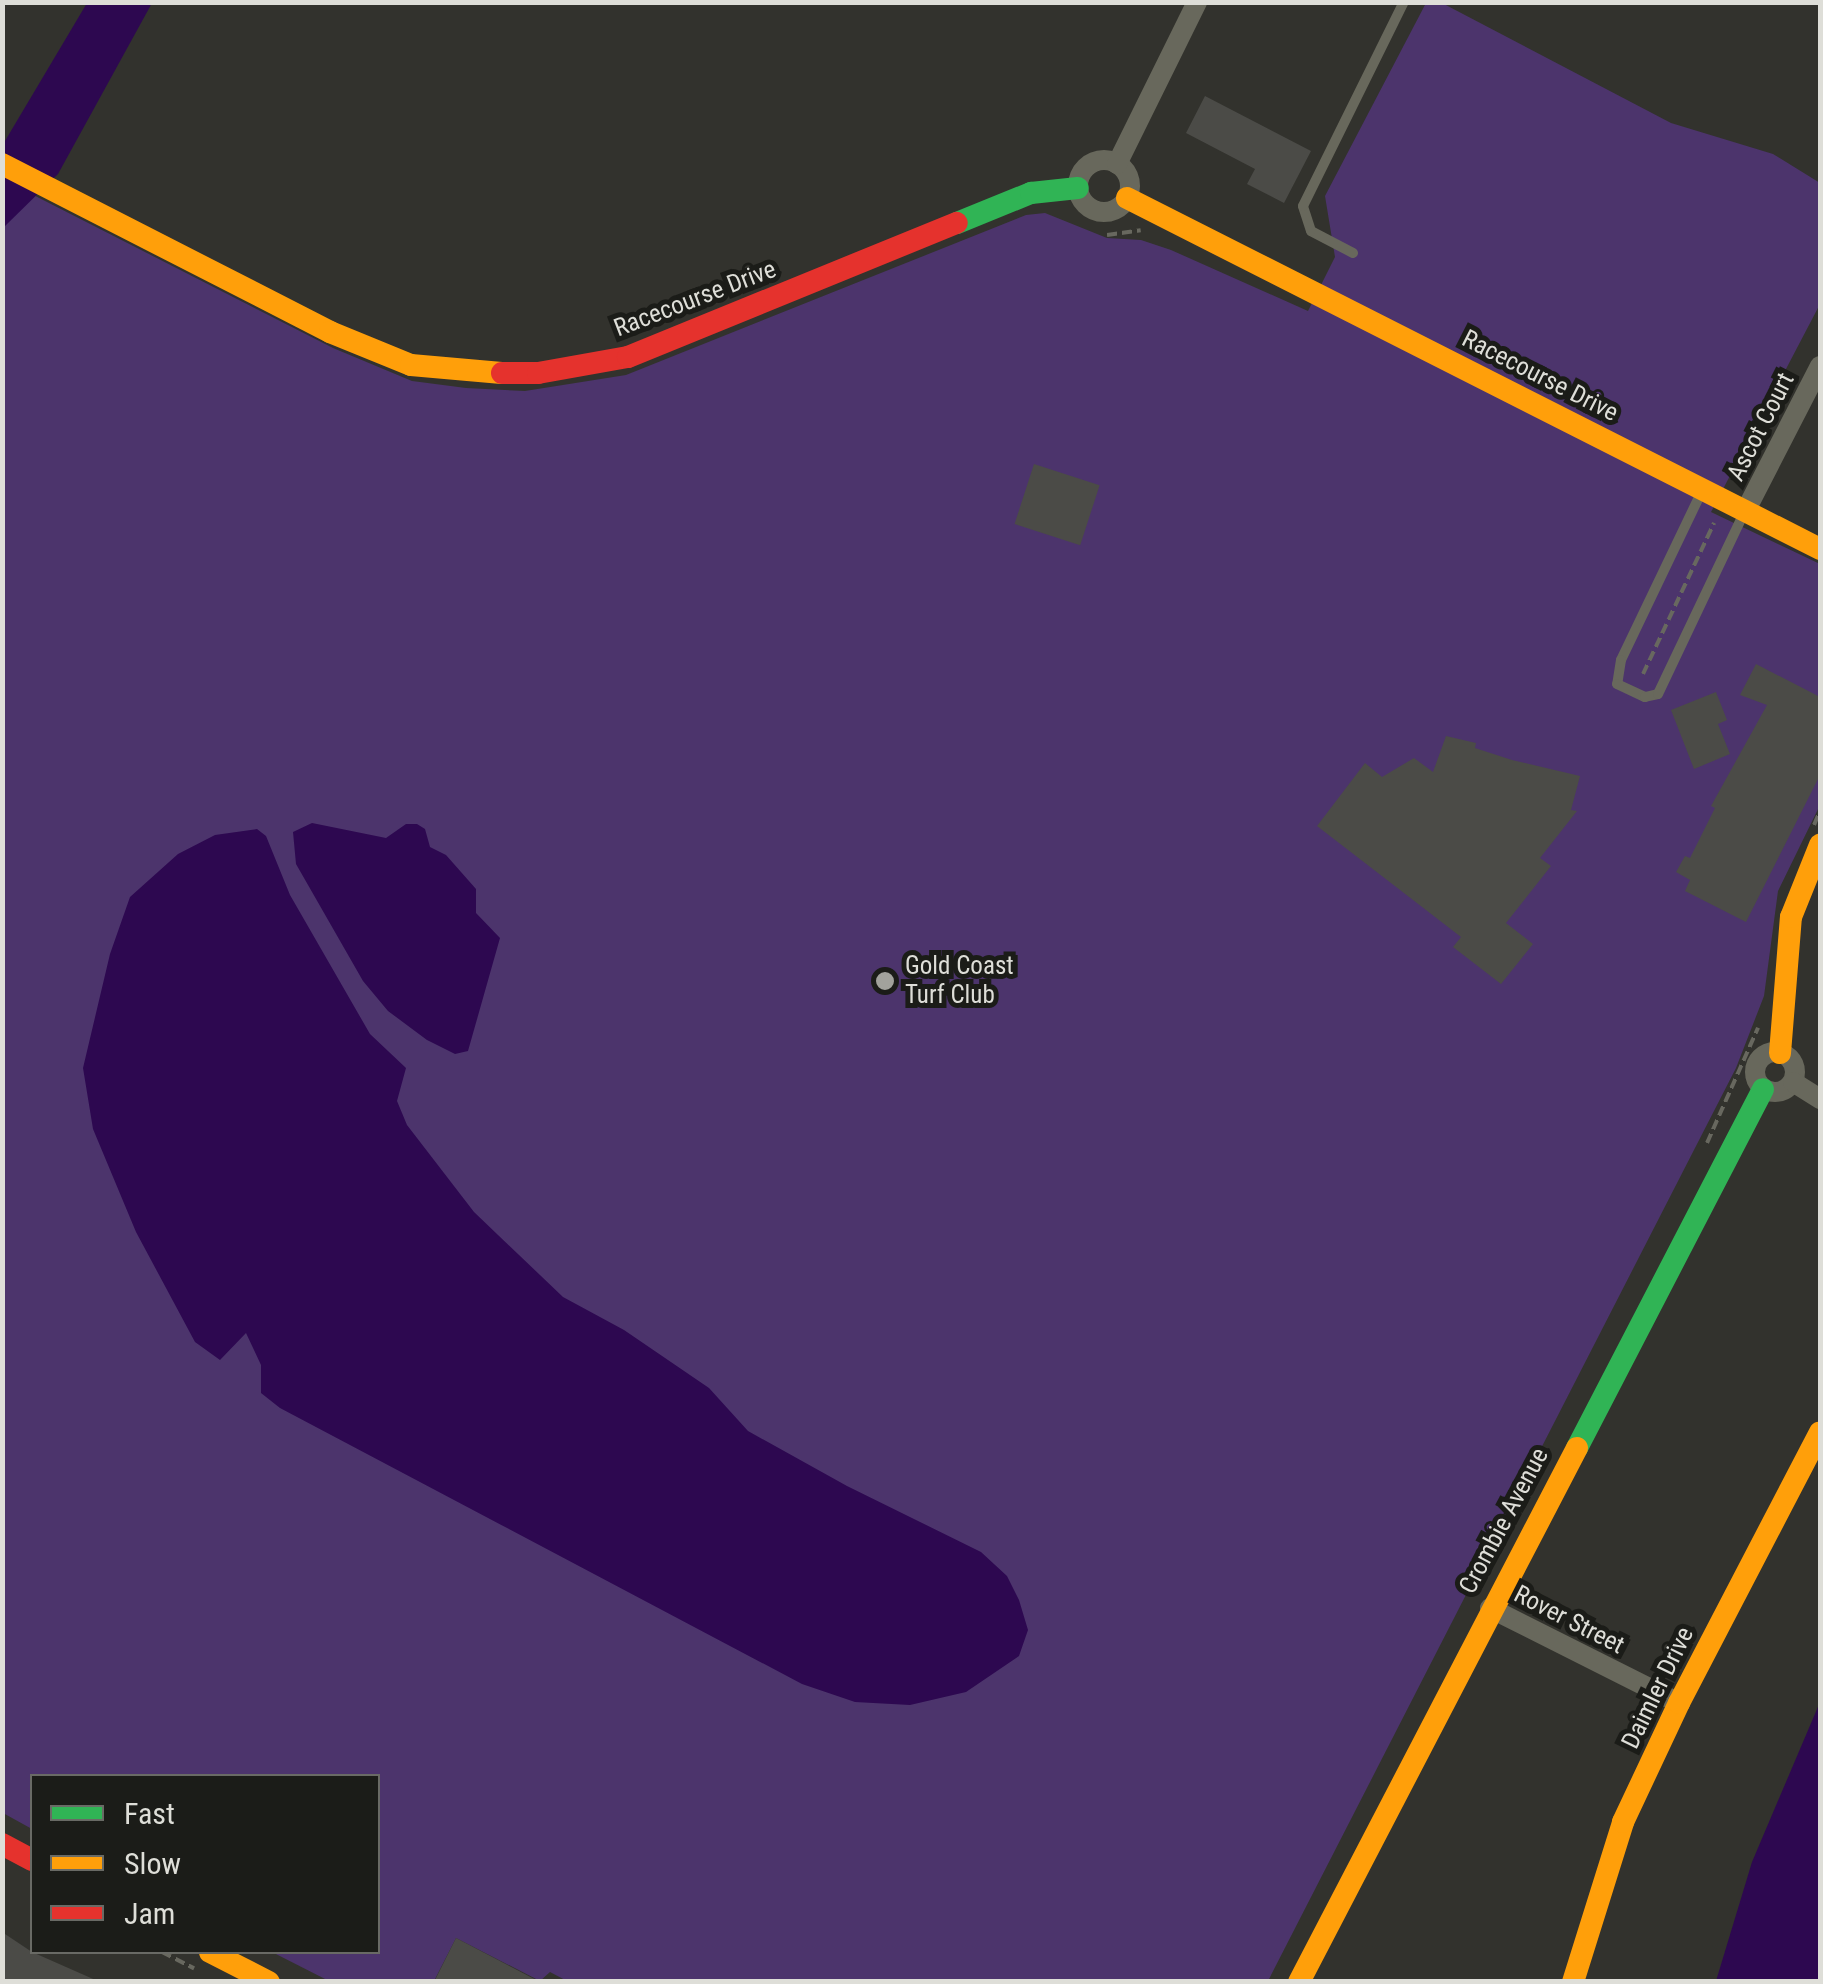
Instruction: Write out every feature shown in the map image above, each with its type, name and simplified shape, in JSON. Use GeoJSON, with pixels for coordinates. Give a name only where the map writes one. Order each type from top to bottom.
{"type":"FeatureCollection","features":[{"type":"Feature","properties":{"kind":"street"},"geometry":{"type":"LineString","coordinates":[[1078,188],[1084,204],[1098,212],[1113,211],[1127,198],[1128,176],[1117,164],[1198,2]]}},
{"type":"Feature","properties":{"kind":"street","name":"Racecourse Drive"},"geometry":{"type":"LineString","coordinates":[[2,164],[330,332],[412,365],[470,373],[538,373],[628,357],[1032,193],[1078,188],[1090,164],[1105,160],[1117,164]]}},
{"type":"Feature","properties":{"kind":"street","name":"Racecourse Drive"},"geometry":{"type":"LineString","coordinates":[[1127,198],[1820,549]]}},
{"type":"Feature","properties":{"kind":"street","name":"Ascot Court"},"geometry":{"type":"LineString","coordinates":[[1746,510],[1820,366]]}},
{"type":"Feature","properties":{"kind":"street"},"geometry":{"type":"LineString","coordinates":[[1780,1053],[1790,917],[1820,845]]}},
{"type":"Feature","properties":{"kind":"street"},"geometry":{"type":"LineString","coordinates":[[1780,1053],[1792,1062],[1793,1082],[1782,1092],[1764,1089],[1756,1079],[1755,1067],[1767,1054],[1780,1053]]}},
{"type":"Feature","properties":{"kind":"street"},"geometry":{"type":"LineString","coordinates":[[1793,1082],[1820,1098]]}},
{"type":"Feature","properties":{"kind":"street","name":"Crombie Avenue"},"geometry":{"type":"LineString","coordinates":[[1298,1982],[1764,1089]]}},
{"type":"Feature","properties":{"kind":"street","name":"Daimler Drive"},"geometry":{"type":"LineString","coordinates":[[1573,1982],[1624,1822],[1679,1704],[1820,1432]]}},
{"type":"Feature","properties":{"kind":"street","name":"Rover Street"},"geometry":{"type":"LineString","coordinates":[[1490,1608],[1679,1704]]}},
{"type":"Feature","properties":{"kind":"street"},"geometry":{"type":"LineString","coordinates":[[2,1844],[30,1859]]}},
{"type":"Feature","properties":{"kind":"street"},"geometry":{"type":"LineString","coordinates":[[214,1954],[268,1982]]}},
{"type":"Feature","properties":{"kind":"lane"},"geometry":{"type":"LineString","coordinates":[[1353,253],[1311,231],[1303,206],[1404,2]]}},
{"type":"Feature","properties":{"kind":"lane"},"geometry":{"type":"LineString","coordinates":[[1703,489],[1615,675],[1617,684],[1632,692],[1645,697],[1658,694],[1746,510]]}},
{"type":"Feature","properties":{"kind":"path"},"geometry":{"type":"LineString","coordinates":[[1643,674],[1718,514]]}},
{"type":"Feature","properties":{"kind":"shaded area"},"geometry":{"type":"Polygon","coordinates":[[[87,3],[152,3],[58,174],[3,228],[2,146],[87,3]]]}},
{"type":"Feature","properties":{"kind":"shaded area","name":"Gold Coast Turf Club"},"geometry":{"type":"Polygon","coordinates":[[[1426,3],[1442,3],[1671,123],[1773,154],[1820,183],[1820,304],[1711,512],[1820,564],[1820,805],[1778,891],[1764,996],[1736,1068],[1268,1981],[569,1982],[550,1972],[540,1981],[456,1938],[434,1981],[329,1981],[276,1954],[380,1954],[380,1774],[30,1774],[30,1828],[3,1813],[2,179],[333,348],[412,381],[525,391],[626,375],[1026,215],[1045,213],[1107,238],[1141,240],[1171,250],[1308,311],[1335,257],[1325,196],[1426,3]]]}},
{"type":"Feature","properties":{"kind":"shaded area"},"geometry":{"type":"Polygon","coordinates":[[[312,823],[386,838],[406,824],[417,824],[425,829],[430,847],[446,855],[476,889],[476,913],[500,938],[468,1051],[455,1054],[427,1040],[388,1011],[363,981],[296,864],[293,832],[312,823]]]}},
{"type":"Feature","properties":{"kind":"shaded area"},"geometry":{"type":"Polygon","coordinates":[[[257,829],[266,836],[290,895],[370,1034],[406,1068],[397,1101],[407,1125],[474,1212],[563,1297],[624,1330],[709,1388],[748,1431],[847,1486],[981,1552],[1007,1576],[1019,1600],[1028,1630],[1019,1656],[966,1692],[910,1705],[855,1702],[802,1684],[280,1408],[261,1393],[261,1365],[246,1333],[220,1360],[195,1342],[136,1232],[93,1129],[83,1068],[110,954],[130,897],[178,854],[215,835],[257,829]]]}},
{"type":"Feature","properties":{"kind":"shaded area"},"geometry":{"type":"Polygon","coordinates":[[[1820,1702],[1820,1981],[1716,1981],[1752,1862],[1820,1702]]]}},
{"type":"Feature","properties":{"kind":"building"},"geometry":{"type":"Polygon","coordinates":[[[1205,96],[1311,151],[1284,203],[1247,184],[1255,169],[1186,133],[1205,96]]]}},
{"type":"Feature","properties":{"kind":"building"},"geometry":{"type":"Polygon","coordinates":[[[1034,464],[1100,485],[1080,545],[1015,524],[1034,464]]]}},
{"type":"Feature","properties":{"kind":"building"},"geometry":{"type":"Polygon","coordinates":[[[1756,664],[1820,697],[1820,775],[1746,922],[1685,891],[1690,880],[1676,872],[1685,856],[1690,858],[1715,808],[1711,806],[1767,705],[1740,695],[1756,664]]]}},
{"type":"Feature","properties":{"kind":"building"},"geometry":{"type":"Polygon","coordinates":[[[1716,692],[1727,720],[1718,724],[1730,754],[1694,769],[1671,710],[1716,692]]]}},
{"type":"Feature","properties":{"kind":"building"},"geometry":{"type":"Polygon","coordinates":[[[1446,736],[1476,743],[1475,748],[1512,760],[1580,776],[1571,810],[1577,811],[1540,858],[1551,866],[1506,923],[1533,944],[1501,984],[1453,947],[1461,937],[1317,826],[1365,763],[1382,777],[1414,758],[1433,772],[1446,736]]]}},
{"type":"Feature","properties":{"kind":"building"},"geometry":{"type":"Polygon","coordinates":[[[2,1932],[30,1954],[100,1982],[2,1982],[2,1932]]]}},
{"type":"Feature","properties":{"kind":"building"},"geometry":{"type":"Polygon","coordinates":[[[456,1938],[540,1982],[434,1982],[456,1938]]]}},
{"type":"Feature","properties":{"kind":"traffic: fast"},"geometry":{"type":"LineString","coordinates":[[957,223],[1031,193],[1078,188]]}},
{"type":"Feature","properties":{"kind":"traffic: fast"},"geometry":{"type":"LineString","coordinates":[[1577,1448],[1763,1089]]}},
{"type":"Feature","properties":{"kind":"traffic: slow"},"geometry":{"type":"LineString","coordinates":[[2,164],[330,332],[411,365],[502,373]]}},
{"type":"Feature","properties":{"kind":"traffic: slow"},"geometry":{"type":"LineString","coordinates":[[1127,198],[1820,549]]}},
{"type":"Feature","properties":{"kind":"traffic: slow"},"geometry":{"type":"LineString","coordinates":[[1780,1053],[1791,917],[1820,845]]}},
{"type":"Feature","properties":{"kind":"traffic: slow"},"geometry":{"type":"LineString","coordinates":[[1573,1982],[1623,1822],[1679,1703],[1820,1432]]}},
{"type":"Feature","properties":{"kind":"traffic: slow"},"geometry":{"type":"LineString","coordinates":[[1299,1982],[1577,1448]]}},
{"type":"Feature","properties":{"kind":"traffic: slow"},"geometry":{"type":"LineString","coordinates":[[214,1954],[269,1982]]}},
{"type":"Feature","properties":{"kind":"traffic: jam"},"geometry":{"type":"LineString","coordinates":[[502,373],[538,373],[628,357],[957,223]]}},
{"type":"Feature","properties":{"kind":"traffic: jam"},"geometry":{"type":"LineString","coordinates":[[2,1844],[30,1859]]}},
{"type":"Feature","properties":{"kind":"place","name":"Gold Coast Turf Club"},"geometry":{"type":"Point","coordinates":[885,981]}}]}
